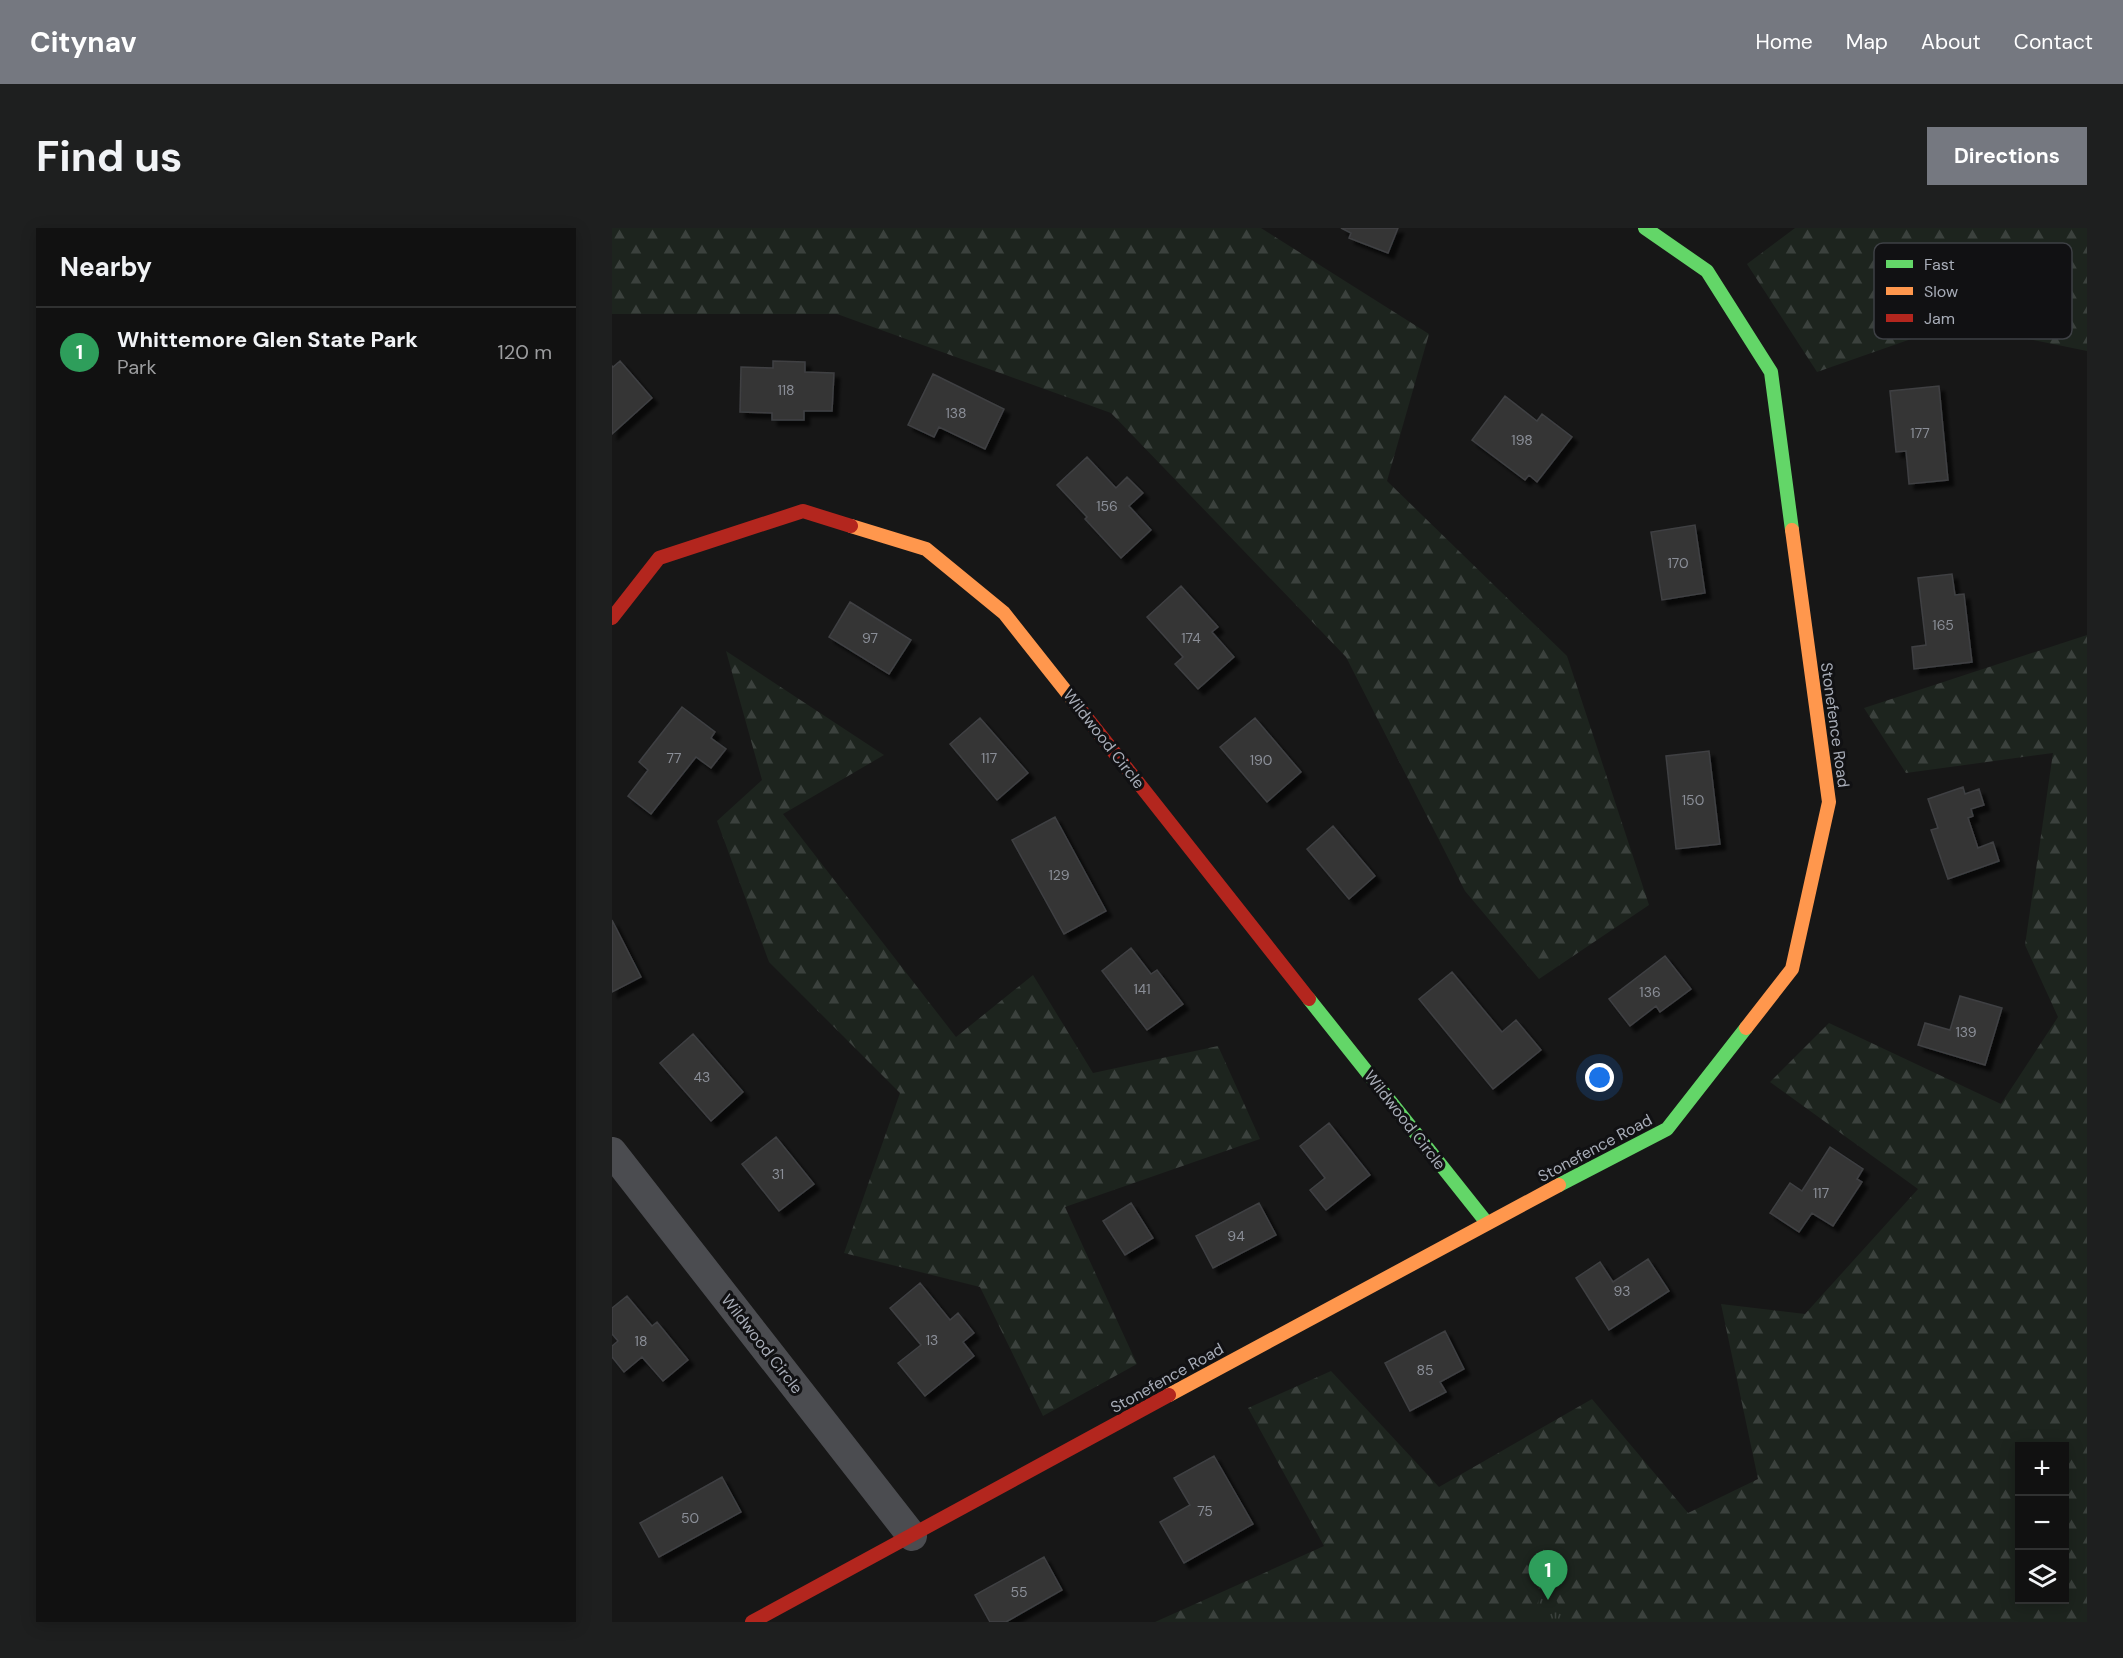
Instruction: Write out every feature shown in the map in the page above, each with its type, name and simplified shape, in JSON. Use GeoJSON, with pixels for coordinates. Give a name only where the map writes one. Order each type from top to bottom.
{"type":"FeatureCollection","features":[{"type":"Feature","properties":{"kind":"street","name":"Stonefence Road"},"geometry":{"type":"LineString","coordinates":[[752,1622],[1487,1223],[1667,1129],[1792,969],[1829,802],[1772,372],[1707,271],[1645,228]]}},
{"type":"Feature","properties":{"kind":"street","name":"Wildwood Circle"},"geometry":{"type":"LineString","coordinates":[[612,618],[659,558],[803,511],[926,549],[1004,612],[1487,1223]]}},
{"type":"Feature","properties":{"kind":"street","name":"Wildwood Circle"},"geometry":{"type":"LineString","coordinates":[[612,1152],[912,1536]]}},
{"type":"Feature","properties":{"kind":"green space"},"geometry":{"type":"Polygon","coordinates":[[[612,228],[1261,228],[1429,334],[1387,481],[1567,656],[1649,905],[1539,979],[1465,891],[1346,657],[1111,413],[837,314],[612,314],[612,228]]]}},
{"type":"Feature","properties":{"kind":"green space"},"geometry":{"type":"Polygon","coordinates":[[[1795,228],[2087,228],[2087,351],[2028,339],[2072,339],[2072,243],[1874,243],[1874,339],[1911,339],[1817,372],[1747,264],[1795,228]]]}},
{"type":"Feature","properties":{"kind":"green space"},"geometry":{"type":"Polygon","coordinates":[[[2087,635],[2087,1622],[1155,1622],[1324,1546],[1248,1408],[1331,1371],[1439,1487],[1592,1399],[1688,1513],[1758,1479],[1721,1304],[1805,1314],[1918,1189],[1770,1082],[1829,1023],[2001,1104],[2058,1017],[2025,945],[2053,753],[1906,773],[1864,708],[2087,635]]]}},
{"type":"Feature","properties":{"kind":"green space"},"geometry":{"type":"Polygon","coordinates":[[[726,651],[884,755],[783,814],[956,1037],[1033,975],[1093,1073],[1218,1046],[1260,1139],[1065,1207],[1137,1364],[1043,1416],[980,1287],[844,1253],[900,1093],[769,962],[717,821],[762,780],[726,651]]]}},
{"type":"Feature","properties":{"kind":"green space"},"geometry":{"type":"Polygon","coordinates":[[[1546,1579],[1567,1622],[1531,1622],[1546,1579]]]}},
{"type":"Feature","properties":{"kind":"building"},"geometry":{"type":"Polygon","coordinates":[[[1341,228],[1398,228],[1388,253],[1349,238],[1351,233],[1341,228]]]}},
{"type":"Feature","properties":{"kind":"building"},"geometry":{"type":"Polygon","coordinates":[[[620,361],[652,398],[612,434],[612,366],[620,361]]]}},
{"type":"Feature","properties":{"kind":"building"},"geometry":{"type":"Polygon","coordinates":[[[773,361],[805,362],[805,372],[834,373],[832,411],[804,411],[804,420],[772,420],[772,413],[740,412],[741,367],[773,368],[773,361]]]}},
{"type":"Feature","properties":{"kind":"building"},"geometry":{"type":"Polygon","coordinates":[[[933,374],[1004,409],[985,449],[939,427],[934,437],[908,425],[933,374]]]}},
{"type":"Feature","properties":{"kind":"building"},"geometry":{"type":"Polygon","coordinates":[[[1939,386],[1948,480],[1909,484],[1906,451],[1896,452],[1890,391],[1939,386]]]}},
{"type":"Feature","properties":{"kind":"building"},"geometry":{"type":"Polygon","coordinates":[[[1505,396],[1537,421],[1542,414],[1572,437],[1537,482],[1529,475],[1525,480],[1472,440],[1505,396]]]}},
{"type":"Feature","properties":{"kind":"building"},"geometry":{"type":"Polygon","coordinates":[[[1087,457],[1116,488],[1127,477],[1143,493],[1129,506],[1151,530],[1121,558],[1057,485],[1087,457]]]}},
{"type":"Feature","properties":{"kind":"building"},"geometry":{"type":"Polygon","coordinates":[[[1695,525],[1705,593],[1662,600],[1651,532],[1695,525]]]}},
{"type":"Feature","properties":{"kind":"building"},"geometry":{"type":"Polygon","coordinates":[[[1952,574],[1955,595],[1964,594],[1972,662],[1914,669],[1912,647],[1926,645],[1918,578],[1952,574]]]}},
{"type":"Feature","properties":{"kind":"building"},"geometry":{"type":"Polygon","coordinates":[[[1181,586],[1218,627],[1212,632],[1234,657],[1198,689],[1175,664],[1183,657],[1147,617],[1181,586]]]}},
{"type":"Feature","properties":{"kind":"building"},"geometry":{"type":"Polygon","coordinates":[[[850,602],[911,640],[889,674],[829,637],[850,602]]]}},
{"type":"Feature","properties":{"kind":"building"},"geometry":{"type":"Polygon","coordinates":[[[682,707],[715,732],[711,738],[726,749],[711,768],[696,757],[651,814],[628,796],[648,770],[639,762],[682,707]]]}},
{"type":"Feature","properties":{"kind":"building"},"geometry":{"type":"Polygon","coordinates":[[[980,718],[1028,773],[997,800],[950,744],[980,718]]]}},
{"type":"Feature","properties":{"kind":"building"},"geometry":{"type":"Polygon","coordinates":[[[1255,718],[1301,772],[1267,802],[1220,747],[1255,718]]]}},
{"type":"Feature","properties":{"kind":"building"},"geometry":{"type":"Polygon","coordinates":[[[1709,751],[1720,844],[1676,849],[1666,756],[1709,751]]]}},
{"type":"Feature","properties":{"kind":"building"},"geometry":{"type":"Polygon","coordinates":[[[1963,787],[1965,794],[1979,789],[1984,805],[1971,809],[1973,816],[1968,818],[1978,848],[1993,842],[1999,861],[1948,879],[1931,830],[1938,828],[1928,799],[1963,787]]]}},
{"type":"Feature","properties":{"kind":"building"},"geometry":{"type":"Polygon","coordinates":[[[1055,817],[1106,911],[1064,934],[1012,840],[1055,817]]]}},
{"type":"Feature","properties":{"kind":"building"},"geometry":{"type":"Polygon","coordinates":[[[1333,826],[1375,876],[1349,899],[1307,849],[1333,826]]]}},
{"type":"Feature","properties":{"kind":"building"},"geometry":{"type":"Polygon","coordinates":[[[612,920],[641,977],[612,992],[612,920]]]}},
{"type":"Feature","properties":{"kind":"building"},"geometry":{"type":"Polygon","coordinates":[[[1131,948],[1151,974],[1157,970],[1183,1004],[1147,1030],[1102,971],[1131,948]]]}},
{"type":"Feature","properties":{"kind":"building"},"geometry":{"type":"Polygon","coordinates":[[[1665,956],[1691,989],[1660,1012],[1656,1006],[1630,1026],[1609,999],[1665,956]]]}},
{"type":"Feature","properties":{"kind":"building"},"geometry":{"type":"Polygon","coordinates":[[[1452,972],[1502,1032],[1516,1020],[1541,1050],[1493,1089],[1419,999],[1452,972]]]}},
{"type":"Feature","properties":{"kind":"building"},"geometry":{"type":"Polygon","coordinates":[[[1960,996],[2002,1008],[1985,1065],[1918,1045],[1925,1023],[1950,1030],[1960,996]]]}},
{"type":"Feature","properties":{"kind":"building"},"geometry":{"type":"Polygon","coordinates":[[[693,1034],[743,1092],[711,1121],[660,1063],[693,1034]]]}},
{"type":"Feature","properties":{"kind":"building"},"geometry":{"type":"Polygon","coordinates":[[[1329,1123],[1370,1175],[1326,1210],[1310,1190],[1325,1178],[1300,1146],[1329,1123]]]}},
{"type":"Feature","properties":{"kind":"building"},"geometry":{"type":"Polygon","coordinates":[[[776,1137],[814,1184],[779,1211],[742,1164],[776,1137]]]}},
{"type":"Feature","properties":{"kind":"building"},"geometry":{"type":"Polygon","coordinates":[[[1830,1147],[1863,1169],[1857,1179],[1862,1182],[1833,1226],[1812,1213],[1799,1232],[1770,1213],[1790,1183],[1802,1191],[1830,1147]]]}},
{"type":"Feature","properties":{"kind":"building"},"geometry":{"type":"Polygon","coordinates":[[[1131,1203],[1153,1238],[1125,1255],[1103,1221],[1131,1203]]]}},
{"type":"Feature","properties":{"kind":"building"},"geometry":{"type":"Polygon","coordinates":[[[1259,1203],[1276,1235],[1213,1268],[1196,1236],[1259,1203]]]}},
{"type":"Feature","properties":{"kind":"building"},"geometry":{"type":"Polygon","coordinates":[[[1648,1259],[1669,1291],[1609,1330],[1576,1278],[1600,1262],[1613,1282],[1648,1259]]]}},
{"type":"Feature","properties":{"kind":"building"},"geometry":{"type":"Polygon","coordinates":[[[920,1283],[950,1320],[958,1313],[974,1333],[963,1342],[974,1356],[925,1396],[898,1363],[921,1345],[890,1308],[920,1283]]]}},
{"type":"Feature","properties":{"kind":"building"},"geometry":{"type":"Polygon","coordinates":[[[627,1296],[652,1326],[657,1322],[688,1360],[663,1381],[642,1357],[624,1372],[612,1357],[612,1346],[618,1341],[612,1334],[612,1308],[627,1296]]]}},
{"type":"Feature","properties":{"kind":"building"},"geometry":{"type":"Polygon","coordinates":[[[1445,1331],[1464,1369],[1440,1382],[1446,1392],[1410,1411],[1385,1363],[1445,1331]]]}},
{"type":"Feature","properties":{"kind":"building"},"geometry":{"type":"Polygon","coordinates":[[[1214,1456],[1253,1524],[1184,1563],[1160,1522],[1190,1505],[1174,1478],[1214,1456]]]}},
{"type":"Feature","properties":{"kind":"building"},"geometry":{"type":"Polygon","coordinates":[[[722,1477],[741,1512],[659,1557],[640,1523],[722,1477]]]}},
{"type":"Feature","properties":{"kind":"building"},"geometry":{"type":"Polygon","coordinates":[[[1044,1557],[1062,1590],[1006,1622],[990,1622],[975,1595],[1044,1557]]]}},
{"type":"Feature","properties":{"kind":"traffic: fast"},"geometry":{"type":"LineString","coordinates":[[1645,228],[1707,271],[1771,372],[1792,530]]}},
{"type":"Feature","properties":{"kind":"traffic: fast"},"geometry":{"type":"LineString","coordinates":[[1309,999],[1487,1223]]}},
{"type":"Feature","properties":{"kind":"traffic: fast"},"geometry":{"type":"LineString","coordinates":[[1559,1185],[1667,1129],[1746,1028]]}},
{"type":"Feature","properties":{"kind":"traffic: slow"},"geometry":{"type":"LineString","coordinates":[[851,526],[926,549],[1004,613],[1076,704]]}},
{"type":"Feature","properties":{"kind":"traffic: slow"},"geometry":{"type":"LineString","coordinates":[[1746,1028],[1792,969],[1829,802],[1792,530]]}},
{"type":"Feature","properties":{"kind":"traffic: slow"},"geometry":{"type":"LineString","coordinates":[[1169,1395],[1559,1185]]}},
{"type":"Feature","properties":{"kind":"traffic: jam"},"geometry":{"type":"LineString","coordinates":[[612,618],[659,558],[803,511],[851,526]]}},
{"type":"Feature","properties":{"kind":"traffic: jam"},"geometry":{"type":"LineString","coordinates":[[1076,704],[1309,999]]}},
{"type":"Feature","properties":{"kind":"traffic: jam"},"geometry":{"type":"LineString","coordinates":[[752,1622],[1169,1395]]}},
{"type":"Feature","properties":{"kind":"place","name":"Whittemore Glen State Park"},"geometry":{"type":"Point","coordinates":[1548,1600]}}]}
